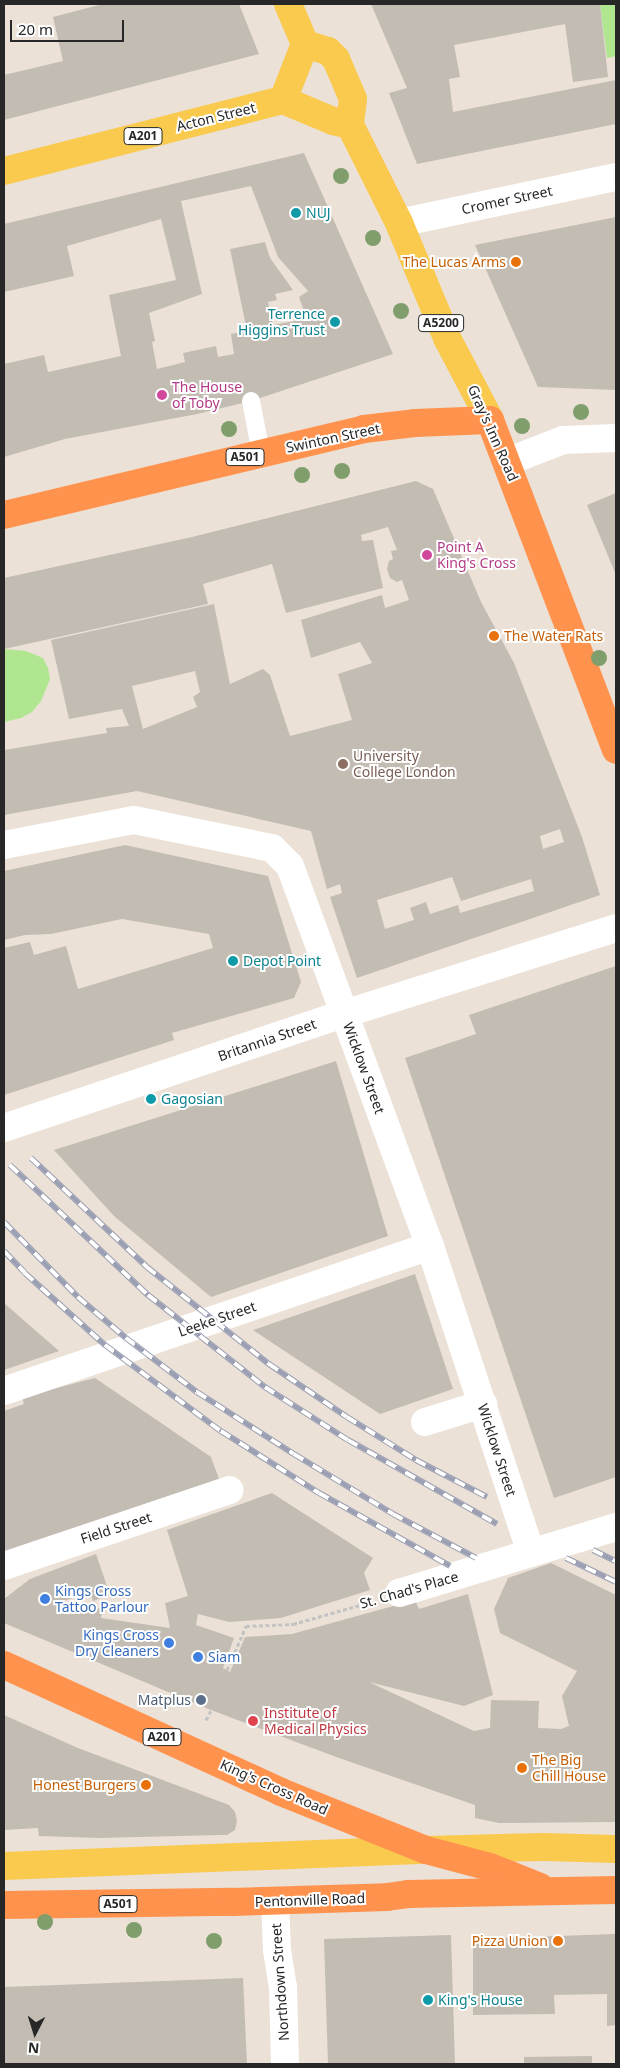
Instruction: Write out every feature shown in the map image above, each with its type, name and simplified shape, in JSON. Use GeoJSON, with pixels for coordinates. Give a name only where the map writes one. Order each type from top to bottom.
{"type":"FeatureCollection","features":[{"type":"Feature","properties":{"kind":"highway","name":"Swinton Street"},"geometry":{"type":"LineString","coordinates":[[4,515],[364,429],[415,423],[490,420]]}},
{"type":"Feature","properties":{"kind":"highway","name":"Gray's Inn Road"},"geometry":{"type":"LineString","coordinates":[[490,420],[616,750]]}},
{"type":"Feature","properties":{"kind":"highway","name":"King's Cross Road"},"geometry":{"type":"LineString","coordinates":[[4,1665],[281,1792],[426,1850],[490,1867],[551,1892]]}},
{"type":"Feature","properties":{"kind":"highway","name":"Pentonville Road"},"geometry":{"type":"LineString","coordinates":[[4,1905],[274,1901],[387,1897],[408,1894],[616,1890]]}},
{"type":"Feature","properties":{"kind":"main road"},"geometry":{"type":"LineString","coordinates":[[288,4],[305,44],[283,100],[333,121],[350,125],[353,99],[336,58],[328,51],[305,44]]}},
{"type":"Feature","properties":{"kind":"main road","name":"Acton Street"},"geometry":{"type":"LineString","coordinates":[[4,171],[283,100]]}},
{"type":"Feature","properties":{"kind":"main road","name":"Gray's Inn Road"},"geometry":{"type":"LineString","coordinates":[[350,125],[399,223],[447,338],[490,420]]}},
{"type":"Feature","properties":{"kind":"main road"},"geometry":{"type":"LineString","coordinates":[[4,1866],[544,1846],[616,1849]]}},
{"type":"Feature","properties":{"kind":"street","name":"Cromer Street"},"geometry":{"type":"LineString","coordinates":[[399,223],[616,177]]}},
{"type":"Feature","properties":{"kind":"street"},"geometry":{"type":"LineString","coordinates":[[507,462],[563,440],[616,438]]}},
{"type":"Feature","properties":{"kind":"street","name":"Wicklow Street"},"geometry":{"type":"LineString","coordinates":[[4,845],[134,820],[272,848],[290,866],[430,1246],[531,1553]]}},
{"type":"Feature","properties":{"kind":"street","name":"Britannia Street"},"geometry":{"type":"LineString","coordinates":[[4,1128],[344,1014],[616,928]]}},
{"type":"Feature","properties":{"kind":"street","name":"Leeke Street"},"geometry":{"type":"LineString","coordinates":[[4,1391],[430,1246]]}},
{"type":"Feature","properties":{"kind":"street"},"geometry":{"type":"LineString","coordinates":[[425,1422],[483,1404]]}},
{"type":"Feature","properties":{"kind":"street","name":"Field Street"},"geometry":{"type":"LineString","coordinates":[[4,1566],[230,1490]]}},
{"type":"Feature","properties":{"kind":"street","name":"St. Chad's Place"},"geometry":{"type":"LineString","coordinates":[[398,1593],[616,1527]]}},
{"type":"Feature","properties":{"kind":"street","name":"Northdown Street"},"geometry":{"type":"LineString","coordinates":[[274,1901],[277,1950],[283,1987],[285,2064]]}},
{"type":"Feature","properties":{"kind":"lane"},"geometry":{"type":"LineString","coordinates":[[250,401],[261,453]]}},
{"type":"Feature","properties":{"kind":"path","name":"St. Chad's Place"},"geometry":{"type":"LineString","coordinates":[[227,1670],[246,1626],[293,1624],[398,1593]]}},
{"type":"Feature","properties":{"kind":"path"},"geometry":{"type":"LineString","coordinates":[[206,1720],[211,1710]]}},
{"type":"Feature","properties":{"kind":"green space"},"geometry":{"type":"Polygon","coordinates":[[[600,4],[616,4],[616,56],[607,58],[600,4]]]}},
{"type":"Feature","properties":{"kind":"green space"},"geometry":{"type":"Polygon","coordinates":[[[4,649],[26,651],[43,658],[48,668],[50,679],[41,701],[32,712],[21,718],[4,722],[4,649]]]}},
{"type":"Feature","properties":{"kind":"building"},"geometry":{"type":"Polygon","coordinates":[[[103,4],[239,4],[259,54],[4,120],[4,75],[63,61],[53,17],[103,4]]]}},
{"type":"Feature","properties":{"kind":"building"},"geometry":{"type":"Polygon","coordinates":[[[371,4],[600,4],[608,77],[573,82],[565,24],[454,45],[460,77],[449,79],[453,112],[616,80],[616,124],[417,164],[389,93],[407,88],[371,4]]]}},
{"type":"Feature","properties":{"kind":"building"},"geometry":{"type":"Polygon","coordinates":[[[304,153],[393,354],[251,401],[197,414],[65,439],[4,457],[4,364],[44,355],[48,372],[121,356],[109,295],[176,280],[161,219],[67,246],[74,276],[4,292],[4,224],[304,153]],[[251,186],[181,201],[202,294],[149,313],[155,341],[152,342],[157,369],[185,362],[183,353],[216,346],[218,357],[234,354],[231,334],[247,331],[230,249],[265,242],[270,258],[293,290],[275,294],[277,300],[268,302],[273,325],[307,319],[299,297],[308,291],[278,257],[251,186]]]}},
{"type":"Feature","properties":{"kind":"building"},"geometry":{"type":"Polygon","coordinates":[[[616,217],[616,390],[538,387],[475,245],[616,217]]]}},
{"type":"Feature","properties":{"kind":"building"},"geometry":{"type":"Polygon","coordinates":[[[416,481],[433,489],[481,602],[514,663],[582,837],[600,895],[357,978],[330,897],[342,893],[340,884],[327,889],[311,831],[137,791],[4,815],[4,750],[107,733],[106,728],[129,726],[122,709],[69,719],[51,640],[214,604],[230,684],[263,669],[270,675],[290,736],[352,720],[338,674],[372,663],[360,642],[311,658],[301,620],[382,595],[385,608],[409,600],[402,580],[397,582],[390,578],[387,569],[389,561],[393,559],[391,551],[397,550],[388,527],[361,535],[362,541],[373,540],[383,588],[286,613],[272,564],[203,584],[208,604],[4,649],[4,578],[192,537],[416,481]],[[195,671],[132,686],[143,729],[197,707],[193,697],[200,692],[195,671]],[[560,829],[540,836],[543,849],[564,842],[560,829]],[[452,877],[377,900],[385,929],[414,920],[410,908],[426,902],[430,914],[458,905],[460,913],[534,891],[531,879],[461,901],[452,877]]]}},
{"type":"Feature","properties":{"kind":"building"},"geometry":{"type":"Polygon","coordinates":[[[616,493],[616,575],[587,505],[616,493]]]}},
{"type":"Feature","properties":{"kind":"building","name":"Depot Point"},"geometry":{"type":"Polygon","coordinates":[[[125,845],[268,876],[301,982],[294,998],[172,1033],[174,1040],[4,1095],[4,948],[30,942],[34,955],[66,946],[78,989],[213,948],[209,934],[122,919],[51,934],[25,935],[4,940],[4,871],[125,845]]]}},
{"type":"Feature","properties":{"kind":"building"},"geometry":{"type":"Polygon","coordinates":[[[616,966],[616,1477],[554,1498],[405,1058],[476,1034],[469,1015],[616,966]]]}},
{"type":"Feature","properties":{"kind":"building"},"geometry":{"type":"Polygon","coordinates":[[[336,1061],[388,1236],[211,1297],[114,1216],[54,1150],[336,1061]]]}},
{"type":"Feature","properties":{"kind":"building"},"geometry":{"type":"Polygon","coordinates":[[[415,1274],[453,1389],[380,1414],[253,1330],[415,1274]]]}},
{"type":"Feature","properties":{"kind":"building"},"geometry":{"type":"Polygon","coordinates":[[[4,1303],[59,1351],[4,1370],[4,1303]]]}},
{"type":"Feature","properties":{"kind":"building"},"geometry":{"type":"Polygon","coordinates":[[[95,1378],[211,1457],[219,1479],[4,1552],[4,1411],[24,1404],[22,1397],[95,1378]]]}},
{"type":"Feature","properties":{"kind":"building"},"geometry":{"type":"Polygon","coordinates":[[[272,1493],[373,1558],[364,1573],[370,1590],[281,1618],[229,1622],[198,1614],[196,1625],[234,1638],[223,1668],[230,1672],[245,1637],[292,1634],[415,1600],[419,1609],[468,1594],[493,1695],[464,1706],[369,1682],[474,1731],[490,1728],[491,1700],[539,1701],[538,1728],[561,1729],[569,1726],[562,1696],[577,1671],[500,1633],[494,1609],[508,1578],[551,1563],[616,1595],[616,1822],[499,1823],[475,1818],[475,1805],[339,1758],[211,1710],[4,1623],[4,1599],[30,1579],[96,1554],[110,1595],[93,1601],[90,1592],[61,1602],[60,1606],[99,1608],[102,1613],[101,1618],[170,1628],[165,1603],[188,1596],[167,1530],[272,1493]]]}},
{"type":"Feature","properties":{"kind":"building"},"geometry":{"type":"Polygon","coordinates":[[[4,1715],[78,1748],[229,1805],[235,1812],[237,1821],[235,1830],[227,1835],[99,1838],[39,1836],[38,1828],[4,1830],[4,1715]]]}},
{"type":"Feature","properties":{"kind":"building"},"geometry":{"type":"Polygon","coordinates":[[[616,1934],[616,2025],[607,2026],[607,1994],[554,1995],[555,2014],[473,2015],[473,1939],[616,1934]]]}},
{"type":"Feature","properties":{"kind":"building"},"geometry":{"type":"Polygon","coordinates":[[[451,1935],[455,2064],[328,2064],[324,1939],[451,1935]]]}},
{"type":"Feature","properties":{"kind":"building"},"geometry":{"type":"Polygon","coordinates":[[[243,1978],[247,2064],[4,2064],[4,1987],[243,1978]]]}},
{"type":"Feature","properties":{"kind":"building"},"geometry":{"type":"Polygon","coordinates":[[[592,2056],[592,2064],[524,2064],[524,2057],[592,2056]]]}},
{"type":"Feature","properties":{"kind":"railway"},"geometry":{"type":"LineString","coordinates":[[31,1158],[147,1267],[269,1364],[347,1417],[416,1460],[487,1497]]}},
{"type":"Feature","properties":{"kind":"railway"},"geometry":{"type":"LineString","coordinates":[[10,1165],[148,1295],[265,1387],[348,1440],[497,1524]]}},
{"type":"Feature","properties":{"kind":"railway"},"geometry":{"type":"LineString","coordinates":[[4,1222],[78,1297],[126,1338],[197,1392],[393,1514],[476,1558]]}},
{"type":"Feature","properties":{"kind":"railway"},"geometry":{"type":"LineString","coordinates":[[4,1251],[25,1273],[105,1345],[221,1431],[319,1493],[450,1566]]}},
{"type":"Feature","properties":{"kind":"railway"},"geometry":{"type":"LineString","coordinates":[[593,1550],[616,1561]]}},
{"type":"Feature","properties":{"kind":"railway"},"geometry":{"type":"LineString","coordinates":[[566,1558],[616,1582]]}},
{"type":"Feature","properties":{"kind":"place","name":"NUJ"},"geometry":{"type":"Point","coordinates":[296,213]}},
{"type":"Feature","properties":{"kind":"place","name":"The Lucas Arms"},"geometry":{"type":"Point","coordinates":[516,262]}},
{"type":"Feature","properties":{"kind":"place","name":"Terrence Higgins Trust"},"geometry":{"type":"Point","coordinates":[335,322]}},
{"type":"Feature","properties":{"kind":"place","name":"The House of Toby"},"geometry":{"type":"Point","coordinates":[162,395]}},
{"type":"Feature","properties":{"kind":"place","name":"Point A King's Cross"},"geometry":{"type":"Point","coordinates":[427,555]}},
{"type":"Feature","properties":{"kind":"place","name":"The Water Rats"},"geometry":{"type":"Point","coordinates":[494,636]}},
{"type":"Feature","properties":{"kind":"place","name":"University College London"},"geometry":{"type":"Point","coordinates":[343,764]}},
{"type":"Feature","properties":{"kind":"place","name":"Depot Point"},"geometry":{"type":"Point","coordinates":[233,961]}},
{"type":"Feature","properties":{"kind":"place","name":"Gagosian"},"geometry":{"type":"Point","coordinates":[151,1099]}},
{"type":"Feature","properties":{"kind":"place","name":"Kings Cross Tattoo Parlour"},"geometry":{"type":"Point","coordinates":[45,1599]}},
{"type":"Feature","properties":{"kind":"place","name":"Kings Cross Dry Cleaners"},"geometry":{"type":"Point","coordinates":[169,1643]}},
{"type":"Feature","properties":{"kind":"place","name":"Siam"},"geometry":{"type":"Point","coordinates":[198,1657]}},
{"type":"Feature","properties":{"kind":"place","name":"Matplus"},"geometry":{"type":"Point","coordinates":[201,1700]}},
{"type":"Feature","properties":{"kind":"place","name":"Institute of Medical Physics"},"geometry":{"type":"Point","coordinates":[253,1721]}},
{"type":"Feature","properties":{"kind":"place","name":"The Big Chill House"},"geometry":{"type":"Point","coordinates":[522,1768]}},
{"type":"Feature","properties":{"kind":"place","name":"Honest Burgers"},"geometry":{"type":"Point","coordinates":[146,1785]}},
{"type":"Feature","properties":{"kind":"place","name":"Pizza Union"},"geometry":{"type":"Point","coordinates":[558,1941]}},
{"type":"Feature","properties":{"kind":"place","name":"King's House"},"geometry":{"type":"Point","coordinates":[428,2000]}}]}
